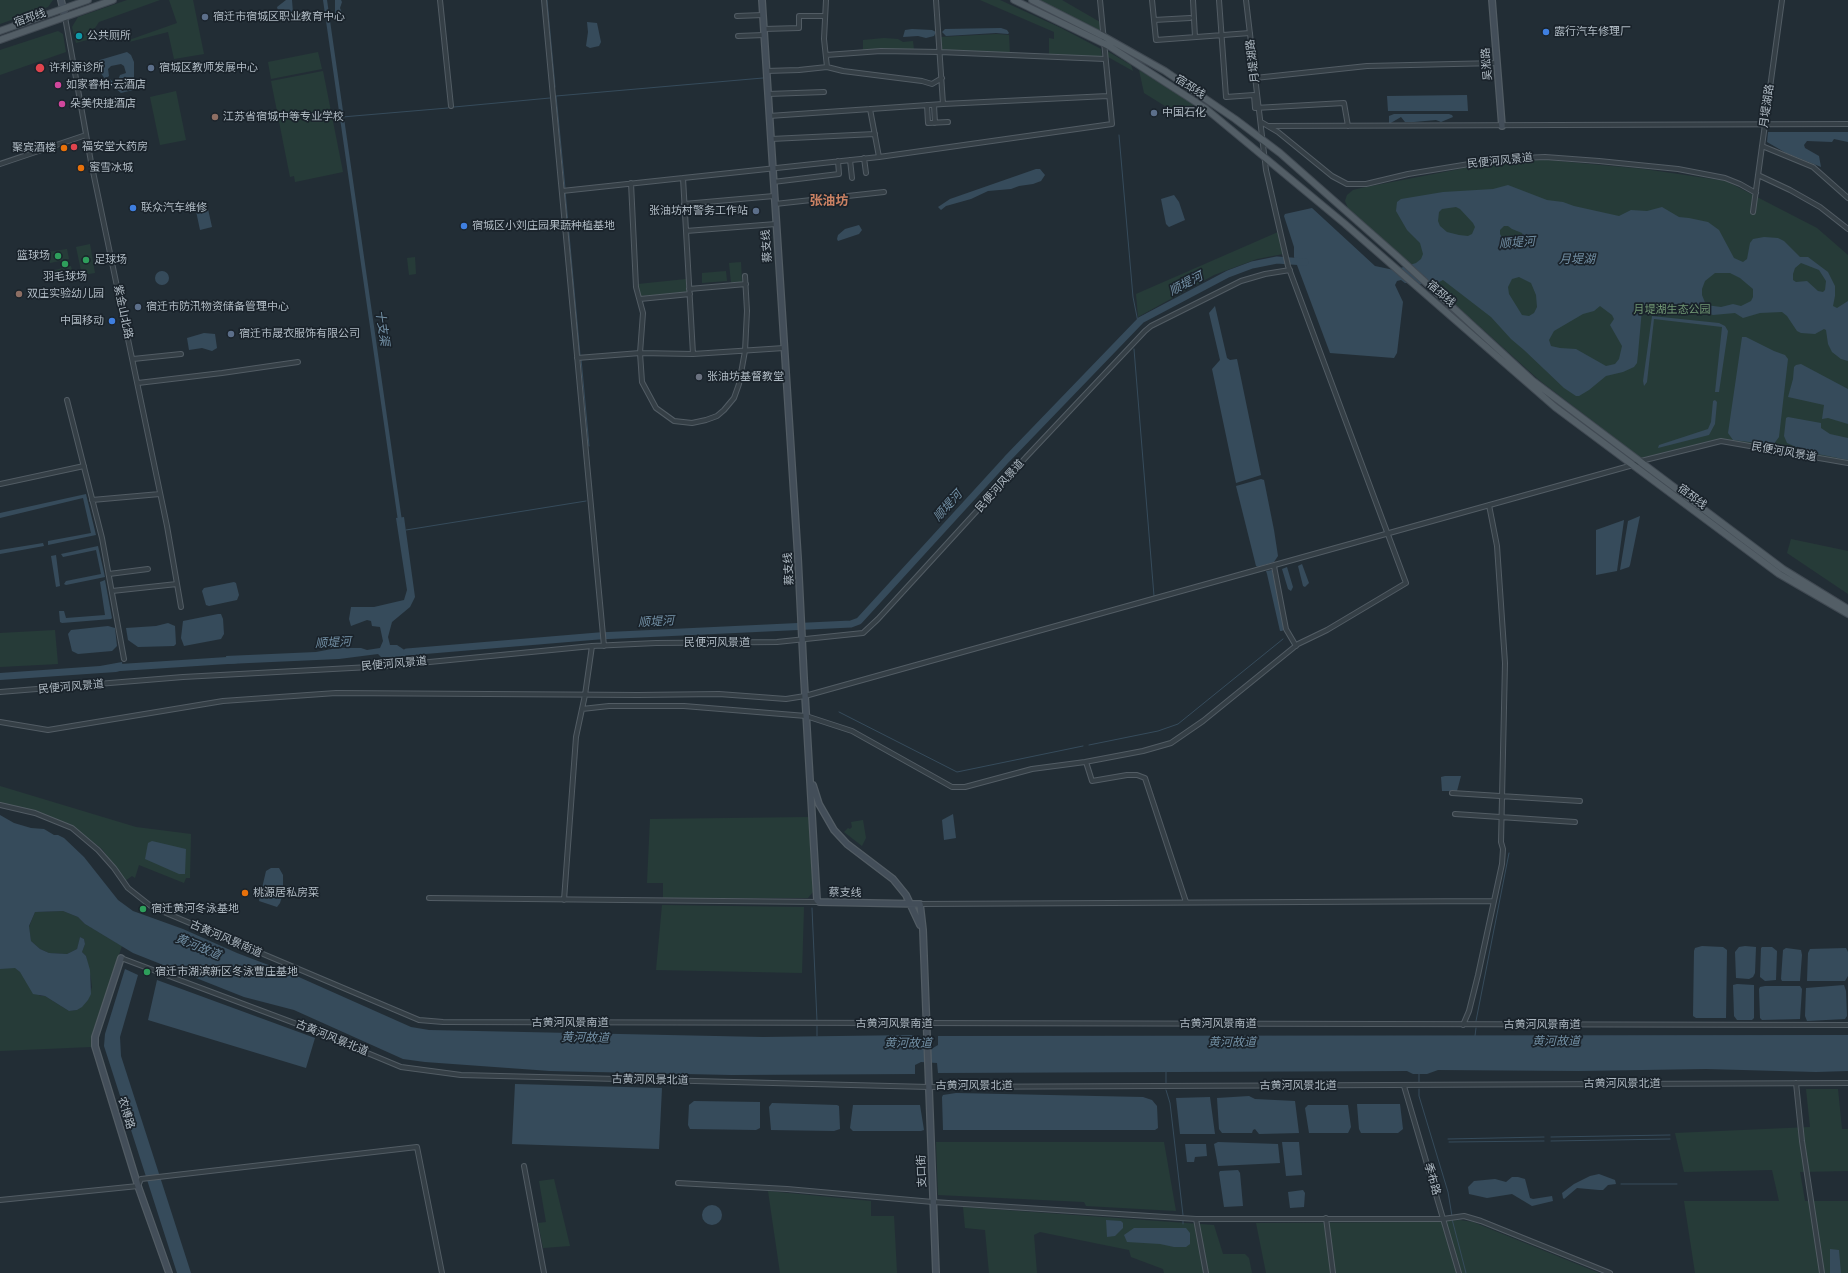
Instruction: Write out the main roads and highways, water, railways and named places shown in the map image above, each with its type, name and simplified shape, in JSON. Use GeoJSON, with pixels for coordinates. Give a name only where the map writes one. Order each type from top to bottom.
{"type":"FeatureCollection","features":[{"type":"Feature","properties":{"kind":"main road","name":"宿邳线"},"geometry":{"type":"LineString","coordinates":[[0,31],[88,0]]}},
{"type":"Feature","properties":{"kind":"main road","name":"宿邳线"},"geometry":{"type":"LineString","coordinates":[[0,40],[113,0]]}},
{"type":"Feature","properties":{"kind":"main road","name":"宿邳线"},"geometry":{"type":"LineString","coordinates":[[1014,0],[1104,44],[1205,108],[1391,264],[1555,407],[1779,574],[1848,614]]}},
{"type":"Feature","properties":{"kind":"main road","name":"宿邳线"},"geometry":{"type":"LineString","coordinates":[[1032,0],[1104,36],[1165,71],[1263,141],[1286,159],[1406,265],[1533,381],[1783,569],[1848,609]]}},
{"type":"Feature","properties":{"kind":"water"},"geometry":{"type":"Polygon","coordinates":[[[286,0],[292,0],[293,13],[279,14],[277,7],[286,0]]]}},
{"type":"Feature","properties":{"kind":"water"},"geometry":{"type":"Polygon","coordinates":[[[335,0],[341,0],[342,2],[340,8],[342,13],[341,16],[336,16],[335,0]]]}},
{"type":"Feature","properties":{"kind":"water"},"geometry":{"type":"Polygon","coordinates":[[[587,22],[597,23],[601,42],[599,46],[590,48],[586,46],[588,32],[587,22]]]}},
{"type":"Feature","properties":{"kind":"water"},"geometry":{"type":"Polygon","coordinates":[[[1001,28],[1007,30],[1009,33],[946,36],[942,32],[945,29],[1001,28]]]}},
{"type":"Feature","properties":{"kind":"water"},"geometry":{"type":"Polygon","coordinates":[[[905,30],[932,30],[936,32],[934,36],[926,38],[918,36],[903,37],[905,30]]]}},
{"type":"Feature","properties":{"kind":"water"},"geometry":{"type":"Polygon","coordinates":[[[127,52],[131,55],[134,62],[134,80],[137,87],[133,90],[121,93],[114,87],[106,87],[106,82],[110,79],[113,82],[118,80],[120,75],[126,73],[124,66],[121,64],[111,66],[108,69],[109,76],[105,79],[93,62],[127,52]]]}},
{"type":"Feature","properties":{"kind":"water"},"geometry":{"type":"Polygon","coordinates":[[[1467,95],[1468,111],[1388,111],[1387,96],[1467,95]]]}},
{"type":"Feature","properties":{"kind":"water"},"geometry":{"type":"Polygon","coordinates":[[[1394,114],[1449,114],[1453,117],[1441,122],[1436,120],[1405,122],[1401,117],[1389,124],[1389,116],[1394,114]]]}},
{"type":"Feature","properties":{"kind":"water"},"geometry":{"type":"Polygon","coordinates":[[[1768,132],[1848,132],[1848,142],[1834,139],[1832,142],[1807,141],[1804,145],[1805,148],[1819,156],[1821,167],[1786,153],[1767,142],[1768,132]]]}},
{"type":"Feature","properties":{"kind":"water"},"geometry":{"type":"Polygon","coordinates":[[[1036,169],[1040,169],[1045,175],[1041,181],[1011,189],[988,191],[971,199],[946,206],[941,210],[938,207],[950,199],[1036,169]]]}},
{"type":"Feature","properties":{"kind":"water","name":"月堤湖"},"geometry":{"type":"Polygon","coordinates":[[[1508,185],[1547,200],[1563,202],[1574,206],[1619,216],[1631,210],[1647,211],[1662,207],[1679,217],[1708,222],[1719,230],[1734,258],[1743,262],[1747,259],[1750,243],[1753,239],[1764,237],[1778,238],[1784,241],[1800,257],[1808,257],[1828,272],[1835,286],[1833,306],[1837,308],[1848,301],[1848,361],[1841,359],[1832,352],[1828,344],[1826,330],[1824,329],[1815,334],[1801,333],[1797,331],[1787,316],[1782,312],[1760,313],[1743,318],[1735,313],[1713,315],[1693,308],[1651,303],[1642,309],[1637,363],[1634,367],[1623,372],[1606,376],[1589,390],[1579,396],[1576,396],[1564,388],[1511,339],[1491,317],[1443,280],[1433,285],[1405,283],[1401,280],[1397,281],[1395,285],[1403,302],[1397,353],[1394,358],[1330,353],[1294,257],[1294,247],[1284,216],[1285,214],[1312,208],[1375,266],[1394,270],[1416,263],[1421,259],[1423,254],[1420,243],[1407,230],[1396,211],[1397,202],[1401,199],[1443,192],[1493,189],[1508,185]],[[1456,207],[1442,209],[1439,212],[1438,221],[1440,226],[1447,232],[1468,236],[1472,234],[1475,227],[1460,209],[1456,207]],[[1504,226],[1500,230],[1500,234],[1508,248],[1523,241],[1524,238],[1522,233],[1508,226],[1504,226]],[[1801,263],[1795,268],[1793,280],[1796,282],[1807,281],[1818,291],[1823,292],[1825,290],[1826,281],[1819,270],[1801,263]],[[1715,273],[1705,281],[1702,289],[1702,295],[1706,305],[1721,307],[1733,304],[1741,306],[1751,301],[1753,297],[1753,289],[1740,278],[1730,273],[1715,273]],[[1519,277],[1512,279],[1508,287],[1509,294],[1522,315],[1529,316],[1534,313],[1537,307],[1536,295],[1531,283],[1519,277]],[[1600,306],[1594,311],[1583,314],[1554,331],[1549,340],[1551,346],[1576,349],[1606,366],[1615,364],[1619,359],[1622,346],[1610,325],[1614,319],[1612,315],[1600,306]]]}},
{"type":"Feature","properties":{"kind":"water"},"geometry":{"type":"Polygon","coordinates":[[[1174,195],[1179,202],[1185,220],[1169,227],[1166,224],[1161,199],[1174,195]]]}},
{"type":"Feature","properties":{"kind":"water"},"geometry":{"type":"Polygon","coordinates":[[[208,209],[212,227],[200,230],[196,211],[208,209]]]}},
{"type":"Feature","properties":{"kind":"water"},"geometry":{"type":"Polygon","coordinates":[[[859,225],[862,230],[859,234],[838,241],[838,235],[845,229],[859,225]]]}},
{"type":"Feature","properties":{"kind":"water"},"geometry":{"type":"Polygon","coordinates":[[[162,271],[167,273],[169,278],[167,283],[162,285],[157,283],[155,278],[157,273],[162,271]]]}},
{"type":"Feature","properties":{"kind":"water"},"geometry":{"type":"Polygon","coordinates":[[[1215,306],[1227,358],[1230,360],[1237,359],[1261,475],[1236,483],[1212,369],[1220,360],[1209,313],[1215,306]]]}},
{"type":"Feature","properties":{"kind":"water"},"geometry":{"type":"Polygon","coordinates":[[[1652,316],[1719,323],[1725,326],[1728,331],[1719,392],[1715,392],[1722,327],[1654,319],[1647,382],[1644,386],[1643,381],[1652,316]]]}},
{"type":"Feature","properties":{"kind":"water"},"geometry":{"type":"Polygon","coordinates":[[[204,333],[215,334],[217,348],[212,351],[202,348],[189,350],[187,338],[204,333]]]}},
{"type":"Feature","properties":{"kind":"water"},"geometry":{"type":"Polygon","coordinates":[[[1742,337],[1746,337],[1785,355],[1788,359],[1779,437],[1773,445],[1733,440],[1728,433],[1742,337]]]}},
{"type":"Feature","properties":{"kind":"water"},"geometry":{"type":"Polygon","coordinates":[[[1801,364],[1848,389],[1848,424],[1828,418],[1822,419],[1824,405],[1788,397],[1793,379],[1794,367],[1801,364]]]}},
{"type":"Feature","properties":{"kind":"water"},"geometry":{"type":"Polygon","coordinates":[[[1715,400],[1717,402],[1715,424],[1709,435],[1658,448],[1659,445],[1708,429],[1711,422],[1713,401],[1715,400]]]}},
{"type":"Feature","properties":{"kind":"water"},"geometry":{"type":"Polygon","coordinates":[[[1788,417],[1821,423],[1821,428],[1830,434],[1848,438],[1848,460],[1807,452],[1787,443],[1784,436],[1786,418],[1788,417]]]}},
{"type":"Feature","properties":{"kind":"water"},"geometry":{"type":"Polygon","coordinates":[[[1261,479],[1264,480],[1278,556],[1274,562],[1258,567],[1256,566],[1236,486],[1261,479]]]}},
{"type":"Feature","properties":{"kind":"water"},"geometry":{"type":"Polygon","coordinates":[[[86,494],[96,535],[48,545],[48,541],[91,533],[83,498],[0,518],[0,513],[86,494]]]}},
{"type":"Feature","properties":{"kind":"water"},"geometry":{"type":"Polygon","coordinates":[[[1640,516],[1630,565],[1629,567],[1620,570],[1628,521],[1640,516]]]}},
{"type":"Feature","properties":{"kind":"water"},"geometry":{"type":"Polygon","coordinates":[[[404,517],[415,597],[410,607],[392,622],[388,637],[390,645],[397,645],[406,651],[414,650],[415,655],[381,657],[378,654],[339,659],[227,664],[226,656],[316,652],[337,648],[361,648],[367,650],[380,648],[383,641],[380,627],[372,626],[371,621],[367,620],[351,626],[349,619],[351,607],[374,607],[404,600],[407,590],[396,518],[404,517]]]}},
{"type":"Feature","properties":{"kind":"water"},"geometry":{"type":"Polygon","coordinates":[[[1624,520],[1617,571],[1596,575],[1596,530],[1624,520]]]}},
{"type":"Feature","properties":{"kind":"water"},"geometry":{"type":"Polygon","coordinates":[[[43,543],[44,546],[0,554],[0,550],[43,543]]]}},
{"type":"Feature","properties":{"kind":"water"},"geometry":{"type":"Polygon","coordinates":[[[98,546],[105,577],[66,585],[64,584],[66,581],[101,574],[96,550],[63,557],[61,554],[98,546]]]}},
{"type":"Feature","properties":{"kind":"water"},"geometry":{"type":"Polygon","coordinates":[[[56,555],[60,586],[56,587],[51,556],[56,555]]]}},
{"type":"Feature","properties":{"kind":"water"},"geometry":{"type":"Polygon","coordinates":[[[1302,564],[1309,583],[1305,587],[1303,586],[1298,566],[1302,564]]]}},
{"type":"Feature","properties":{"kind":"water"},"geometry":{"type":"Polygon","coordinates":[[[1287,567],[1293,587],[1291,591],[1288,589],[1282,569],[1287,567]]]}},
{"type":"Feature","properties":{"kind":"water"},"geometry":{"type":"Polygon","coordinates":[[[1272,570],[1285,629],[1282,631],[1280,631],[1266,571],[1272,570]]]}},
{"type":"Feature","properties":{"kind":"water"},"geometry":{"type":"Polygon","coordinates":[[[105,580],[111,619],[60,622],[59,611],[64,611],[66,618],[105,615],[100,582],[105,580]]]}},
{"type":"Feature","properties":{"kind":"water"},"geometry":{"type":"Polygon","coordinates":[[[234,582],[236,583],[239,595],[237,600],[209,606],[206,605],[202,591],[204,588],[234,582]]]}},
{"type":"Feature","properties":{"kind":"water"},"geometry":{"type":"Polygon","coordinates":[[[221,614],[223,619],[224,634],[221,639],[184,646],[181,638],[183,621],[221,614]]]}},
{"type":"Feature","properties":{"kind":"water"},"geometry":{"type":"Polygon","coordinates":[[[168,623],[175,626],[176,644],[174,646],[138,647],[128,640],[126,628],[156,626],[168,623]]]}},
{"type":"Feature","properties":{"kind":"water"},"geometry":{"type":"Polygon","coordinates":[[[108,626],[115,628],[117,646],[112,651],[78,654],[72,651],[68,634],[71,630],[108,626]]]}},
{"type":"Feature","properties":{"kind":"water"},"geometry":{"type":"Polygon","coordinates":[[[122,662],[123,670],[116,672],[0,680],[0,673],[100,666],[122,662]]]}},
{"type":"Feature","properties":{"kind":"water"},"geometry":{"type":"Polygon","coordinates":[[[1461,776],[1457,791],[1442,791],[1441,777],[1461,776]]]}},
{"type":"Feature","properties":{"kind":"water"},"geometry":{"type":"Polygon","coordinates":[[[953,814],[956,838],[944,840],[942,820],[953,814]]]}},
{"type":"Feature","properties":{"kind":"water","name":"黄河故道"},"geometry":{"type":"Polygon","coordinates":[[[0,815],[14,823],[31,828],[44,829],[54,835],[64,838],[84,857],[118,900],[133,911],[183,929],[237,953],[292,974],[411,1027],[429,1030],[763,1037],[914,1035],[916,1045],[933,1048],[938,1045],[938,1036],[1848,1035],[1848,1071],[1816,1072],[1706,1069],[1579,1071],[1438,1070],[1427,1074],[1413,1074],[1407,1071],[938,1073],[937,1063],[921,1062],[915,1065],[915,1074],[731,1075],[550,1071],[425,1062],[403,1059],[294,1010],[244,997],[133,953],[85,924],[78,917],[63,911],[35,912],[29,926],[31,941],[40,949],[49,953],[67,954],[77,949],[80,937],[84,939],[85,944],[82,952],[86,956],[90,970],[91,994],[82,1007],[77,1010],[69,1011],[45,996],[33,994],[20,972],[15,968],[0,969],[0,815]]]}},
{"type":"Feature","properties":{"kind":"water"},"geometry":{"type":"Polygon","coordinates":[[[152,841],[186,849],[185,874],[179,874],[145,859],[148,843],[152,841]]]}},
{"type":"Feature","properties":{"kind":"water"},"geometry":{"type":"Polygon","coordinates":[[[271,868],[279,868],[283,875],[283,893],[277,907],[259,901],[266,871],[271,868]]]}},
{"type":"Feature","properties":{"kind":"water"},"geometry":{"type":"Polygon","coordinates":[[[1702,946],[1723,947],[1727,950],[1726,1018],[1696,1018],[1693,1016],[1694,951],[1695,948],[1702,946]]]}},
{"type":"Feature","properties":{"kind":"water"},"geometry":{"type":"Polygon","coordinates":[[[1739,947],[1756,947],[1755,973],[1753,977],[1749,979],[1736,978],[1735,952],[1739,947]]]}},
{"type":"Feature","properties":{"kind":"water"},"geometry":{"type":"Polygon","coordinates":[[[1762,947],[1772,947],[1777,951],[1776,980],[1765,981],[1760,977],[1762,947]]]}},
{"type":"Feature","properties":{"kind":"water"},"geometry":{"type":"Polygon","coordinates":[[[1786,948],[1801,950],[1800,981],[1782,981],[1781,979],[1783,950],[1786,948]]]}},
{"type":"Feature","properties":{"kind":"water"},"geometry":{"type":"Polygon","coordinates":[[[1846,948],[1848,952],[1848,976],[1845,981],[1807,981],[1808,953],[1810,949],[1846,948]]]}},
{"type":"Feature","properties":{"kind":"water"},"geometry":{"type":"Polygon","coordinates":[[[125,969],[138,975],[120,1037],[121,1056],[191,1273],[177,1273],[104,1046],[105,1034],[125,969]]]}},
{"type":"Feature","properties":{"kind":"water"},"geometry":{"type":"Polygon","coordinates":[[[157,980],[315,1038],[306,1068],[148,1020],[157,980]]]}},
{"type":"Feature","properties":{"kind":"water"},"geometry":{"type":"Polygon","coordinates":[[[1733,985],[1754,985],[1754,1018],[1752,1020],[1737,1020],[1734,1016],[1733,985]]]}},
{"type":"Feature","properties":{"kind":"water"},"geometry":{"type":"Polygon","coordinates":[[[1844,985],[1846,991],[1847,1016],[1845,1019],[1807,1021],[1805,1016],[1806,988],[1844,985]]]}},
{"type":"Feature","properties":{"kind":"water"},"geometry":{"type":"Polygon","coordinates":[[[1800,986],[1802,989],[1800,1019],[1762,1020],[1760,1018],[1759,989],[1760,987],[1800,986]]]}},
{"type":"Feature","properties":{"kind":"water"},"geometry":{"type":"Polygon","coordinates":[[[515,1084],[662,1088],[659,1149],[512,1144],[515,1084]]]}},
{"type":"Feature","properties":{"kind":"water"},"geometry":{"type":"Polygon","coordinates":[[[956,1093],[1143,1097],[1152,1100],[1157,1106],[1158,1128],[1155,1130],[943,1130],[942,1097],[943,1095],[956,1093]]]}},
{"type":"Feature","properties":{"kind":"water"},"geometry":{"type":"Polygon","coordinates":[[[1249,1096],[1255,1099],[1295,1101],[1299,1133],[1259,1134],[1255,1129],[1252,1133],[1222,1133],[1219,1129],[1217,1098],[1249,1096]]]}},
{"type":"Feature","properties":{"kind":"water"},"geometry":{"type":"Polygon","coordinates":[[[1210,1097],[1215,1134],[1180,1134],[1176,1098],[1210,1097]]]}},
{"type":"Feature","properties":{"kind":"water"},"geometry":{"type":"Polygon","coordinates":[[[694,1101],[760,1102],[760,1128],[756,1130],[690,1129],[688,1125],[689,1105],[694,1101]]]}},
{"type":"Feature","properties":{"kind":"water"},"geometry":{"type":"Polygon","coordinates":[[[772,1103],[837,1105],[839,1106],[840,1129],[834,1131],[771,1130],[769,1107],[772,1103]]]}},
{"type":"Feature","properties":{"kind":"water"},"geometry":{"type":"Polygon","coordinates":[[[1357,1104],[1400,1104],[1403,1129],[1398,1133],[1361,1133],[1359,1129],[1357,1104]]]}},
{"type":"Feature","properties":{"kind":"water"},"geometry":{"type":"Polygon","coordinates":[[[853,1105],[920,1105],[924,1130],[853,1131],[850,1128],[853,1105]]]}},
{"type":"Feature","properties":{"kind":"water"},"geometry":{"type":"Polygon","coordinates":[[[1308,1105],[1348,1105],[1351,1127],[1348,1133],[1309,1133],[1305,1108],[1308,1105]]]}},
{"type":"Feature","properties":{"kind":"water"},"geometry":{"type":"Polygon","coordinates":[[[1218,1142],[1278,1144],[1280,1163],[1218,1166],[1214,1144],[1218,1142]]]}},
{"type":"Feature","properties":{"kind":"water"},"geometry":{"type":"Polygon","coordinates":[[[1282,1142],[1299,1142],[1302,1175],[1286,1176],[1282,1142]]]}},
{"type":"Feature","properties":{"kind":"water"},"geometry":{"type":"Polygon","coordinates":[[[1185,1144],[1206,1144],[1207,1156],[1195,1157],[1194,1162],[1187,1162],[1185,1144]]]}},
{"type":"Feature","properties":{"kind":"water"},"geometry":{"type":"Polygon","coordinates":[[[1238,1170],[1240,1173],[1243,1206],[1224,1207],[1219,1173],[1220,1171],[1238,1170]]]}},
{"type":"Feature","properties":{"kind":"water"},"geometry":{"type":"Polygon","coordinates":[[[1599,1174],[1615,1180],[1616,1184],[1608,1185],[1603,1190],[1577,1188],[1564,1199],[1563,1198],[1562,1193],[1574,1184],[1590,1176],[1599,1174]]]}},
{"type":"Feature","properties":{"kind":"water"},"geometry":{"type":"Polygon","coordinates":[[[1512,1177],[1525,1179],[1530,1198],[1533,1199],[1552,1196],[1553,1201],[1532,1206],[1512,1194],[1487,1198],[1469,1194],[1468,1187],[1474,1181],[1495,1179],[1506,1182],[1512,1177]]]}},
{"type":"Feature","properties":{"kind":"water"},"geometry":{"type":"Polygon","coordinates":[[[1303,1190],[1305,1193],[1304,1207],[1290,1208],[1288,1192],[1303,1190]]]}},
{"type":"Feature","properties":{"kind":"water"},"geometry":{"type":"Polygon","coordinates":[[[708,1205],[716,1205],[722,1211],[722,1219],[716,1225],[708,1225],[702,1219],[702,1211],[708,1205]]]}},
{"type":"Feature","properties":{"kind":"water"},"geometry":{"type":"Polygon","coordinates":[[[1106,1220],[1121,1221],[1123,1223],[1123,1228],[1115,1236],[1107,1237],[1106,1220]]]}},
{"type":"Feature","properties":{"kind":"water"},"geometry":{"type":"Polygon","coordinates":[[[1134,1228],[1186,1228],[1190,1233],[1190,1244],[1186,1247],[1174,1247],[1160,1244],[1127,1242],[1124,1235],[1134,1228]]]}},
{"type":"Feature","properties":{"kind":"water"},"geometry":{"type":"Polygon","coordinates":[[[1830,1249],[1839,1250],[1841,1273],[1830,1273],[1830,1249]]]}},
{"type":"Feature","properties":{"kind":"waterway","name":"十支渠"},"geometry":{"type":"LineString","coordinates":[[325,0],[400,521]]}},
{"type":"Feature","properties":{"kind":"waterway"},"geometry":{"type":"LineString","coordinates":[[547,0],[555,87]]}},
{"type":"Feature","properties":{"kind":"waterway"},"geometry":{"type":"LineString","coordinates":[[565,188],[556,96],[763,78]]}},
{"type":"Feature","properties":{"kind":"waterway"},"geometry":{"type":"LineString","coordinates":[[454,107],[550,98]]}},
{"type":"Feature","properties":{"kind":"waterway"},"geometry":{"type":"LineString","coordinates":[[342,117],[448,108]]}},
{"type":"Feature","properties":{"kind":"waterway"},"geometry":{"type":"LineString","coordinates":[[1119,135],[1133,297],[1138,322]]}},
{"type":"Feature","properties":{"kind":"waterway"},"geometry":{"type":"LineString","coordinates":[[565,191],[580,355]]}},
{"type":"Feature","properties":{"kind":"waterway","name":"顺堤河"},"geometry":{"type":"LineString","coordinates":[[407,652],[598,636],[851,624],[859,621],[1007,459],[1141,320],[1228,274],[1252,265],[1277,260],[1305,262]]}},
{"type":"Feature","properties":{"kind":"waterway"},"geometry":{"type":"LineString","coordinates":[[1134,349],[1154,596]]}},
{"type":"Feature","properties":{"kind":"waterway"},"geometry":{"type":"LineString","coordinates":[[581,359],[589,446]]}},
{"type":"Feature","properties":{"kind":"waterway"},"geometry":{"type":"LineString","coordinates":[[406,530],[586,501]]}},
{"type":"Feature","properties":{"kind":"waterway"},"geometry":{"type":"LineString","coordinates":[[1089,745],[1158,731],[1178,724],[1283,639]]}},
{"type":"Feature","properties":{"kind":"waterway","name":"顺堤河"},"geometry":{"type":"LineString","coordinates":[[113,668],[235,660]]}},
{"type":"Feature","properties":{"kind":"waterway"},"geometry":{"type":"LineString","coordinates":[[839,712],[957,772],[1083,746]]}},
{"type":"Feature","properties":{"kind":"waterway"},"geometry":{"type":"LineString","coordinates":[[1476,1021],[1509,853]]}},
{"type":"Feature","properties":{"kind":"waterway"},"geometry":{"type":"LineString","coordinates":[[812,908],[817,1021]]}},
{"type":"Feature","properties":{"kind":"waterway"},"geometry":{"type":"LineString","coordinates":[[817,1026],[817,1036]]}},
{"type":"Feature","properties":{"kind":"waterway"},"geometry":{"type":"LineString","coordinates":[[1475,1036],[1476,1028]]}},
{"type":"Feature","properties":{"kind":"waterway"},"geometry":{"type":"LineString","coordinates":[[1166,1071],[1166,1083]]}},
{"type":"Feature","properties":{"kind":"waterway"},"geometry":{"type":"LineString","coordinates":[[1419,1073],[1419,1082]]}},
{"type":"Feature","properties":{"kind":"waterway"},"geometry":{"type":"LineString","coordinates":[[1419,1089],[1419,1096],[1448,1192],[1452,1216]]}},
{"type":"Feature","properties":{"kind":"waterway"},"geometry":{"type":"LineString","coordinates":[[1166,1090],[1170,1103],[1183,1215]]}},
{"type":"Feature","properties":{"kind":"waterway"},"geometry":{"type":"LineString","coordinates":[[1551,1137],[1670,1135]]}},
{"type":"Feature","properties":{"kind":"waterway"},"geometry":{"type":"LineString","coordinates":[[1448,1139],[1544,1137]]}},
{"type":"Feature","properties":{"kind":"waterway"},"geometry":{"type":"LineString","coordinates":[[1551,1141],[1670,1139]]}},
{"type":"Feature","properties":{"kind":"waterway"},"geometry":{"type":"LineString","coordinates":[[1449,1142],[1544,1141]]}},
{"type":"Feature","properties":{"kind":"waterway"},"geometry":{"type":"LineString","coordinates":[[1621,1184],[1677,1184]]}},
{"type":"Feature","properties":{"kind":"waterway"},"geometry":{"type":"LineString","coordinates":[[1452,1219],[1466,1273]]}},
{"type":"Feature","properties":{"kind":"place","name":"宿迁市宿城区职业教育中心"},"geometry":{"type":"Point","coordinates":[205,17]}},
{"type":"Feature","properties":{"kind":"place","name":"露行汽车修理厂"},"geometry":{"type":"Point","coordinates":[1546,32]}},
{"type":"Feature","properties":{"kind":"place","name":"公共厕所"},"geometry":{"type":"Point","coordinates":[79,36]}},
{"type":"Feature","properties":{"kind":"place","name":"许利源诊所"},"geometry":{"type":"Point","coordinates":[40,68]}},
{"type":"Feature","properties":{"kind":"place","name":"宿城区教师发展中心"},"geometry":{"type":"Point","coordinates":[151,68]}},
{"type":"Feature","properties":{"kind":"place","name":"如家睿柏·云酒店"},"geometry":{"type":"Point","coordinates":[58,85]}},
{"type":"Feature","properties":{"kind":"place","name":"朵美快捷酒店"},"geometry":{"type":"Point","coordinates":[62,104]}},
{"type":"Feature","properties":{"kind":"place","name":"中国石化"},"geometry":{"type":"Point","coordinates":[1154,113]}},
{"type":"Feature","properties":{"kind":"place","name":"江苏省宿城中等专业学校"},"geometry":{"type":"Point","coordinates":[215,117]}},
{"type":"Feature","properties":{"kind":"place","name":"福安堂大药房"},"geometry":{"type":"Point","coordinates":[74,147]}},
{"type":"Feature","properties":{"kind":"place","name":"聚宾酒楼"},"geometry":{"type":"Point","coordinates":[64,148]}},
{"type":"Feature","properties":{"kind":"place","name":"蜜雪冰城"},"geometry":{"type":"Point","coordinates":[81,168]}},
{"type":"Feature","properties":{"kind":"place","name":"联众汽车维修"},"geometry":{"type":"Point","coordinates":[133,208]}},
{"type":"Feature","properties":{"kind":"place","name":"张油坊村警务工作站"},"geometry":{"type":"Point","coordinates":[756,211]}},
{"type":"Feature","properties":{"kind":"place","name":"宿城区小刘庄园果蔬种植基地"},"geometry":{"type":"Point","coordinates":[464,226]}},
{"type":"Feature","properties":{"kind":"place","name":"篮球场"},"geometry":{"type":"Point","coordinates":[58,256]}},
{"type":"Feature","properties":{"kind":"place","name":"足球场"},"geometry":{"type":"Point","coordinates":[86,260]}},
{"type":"Feature","properties":{"kind":"place","name":"羽毛球场"},"geometry":{"type":"Point","coordinates":[65,264]}},
{"type":"Feature","properties":{"kind":"place","name":"双庄实验幼儿园"},"geometry":{"type":"Point","coordinates":[19,294]}},
{"type":"Feature","properties":{"kind":"place","name":"宿迁市防汛物资储备管理中心"},"geometry":{"type":"Point","coordinates":[138,307]}},
{"type":"Feature","properties":{"kind":"place","name":"中国移动"},"geometry":{"type":"Point","coordinates":[112,321]}},
{"type":"Feature","properties":{"kind":"place","name":"宿迁市晟衣服饰有限公司"},"geometry":{"type":"Point","coordinates":[231,334]}},
{"type":"Feature","properties":{"kind":"place","name":"张油坊基督教堂"},"geometry":{"type":"Point","coordinates":[699,377]}},
{"type":"Feature","properties":{"kind":"place","name":"桃源居私房菜"},"geometry":{"type":"Point","coordinates":[245,893]}},
{"type":"Feature","properties":{"kind":"place","name":"宿迁黄河冬泳基地"},"geometry":{"type":"Point","coordinates":[143,909]}},
{"type":"Feature","properties":{"kind":"place","name":"宿迁市湖滨新区冬泳曹庄基地"},"geometry":{"type":"Point","coordinates":[147,972]}},
{"type":"Feature","properties":{"kind":"district","name":"张油坊"},"geometry":{"type":"Point","coordinates":[829,201]}},
{"type":"Feature","properties":{"kind":"park label","name":"月堤湖生态公园"},"geometry":{"type":"Point","coordinates":[1672,310]}}]}
